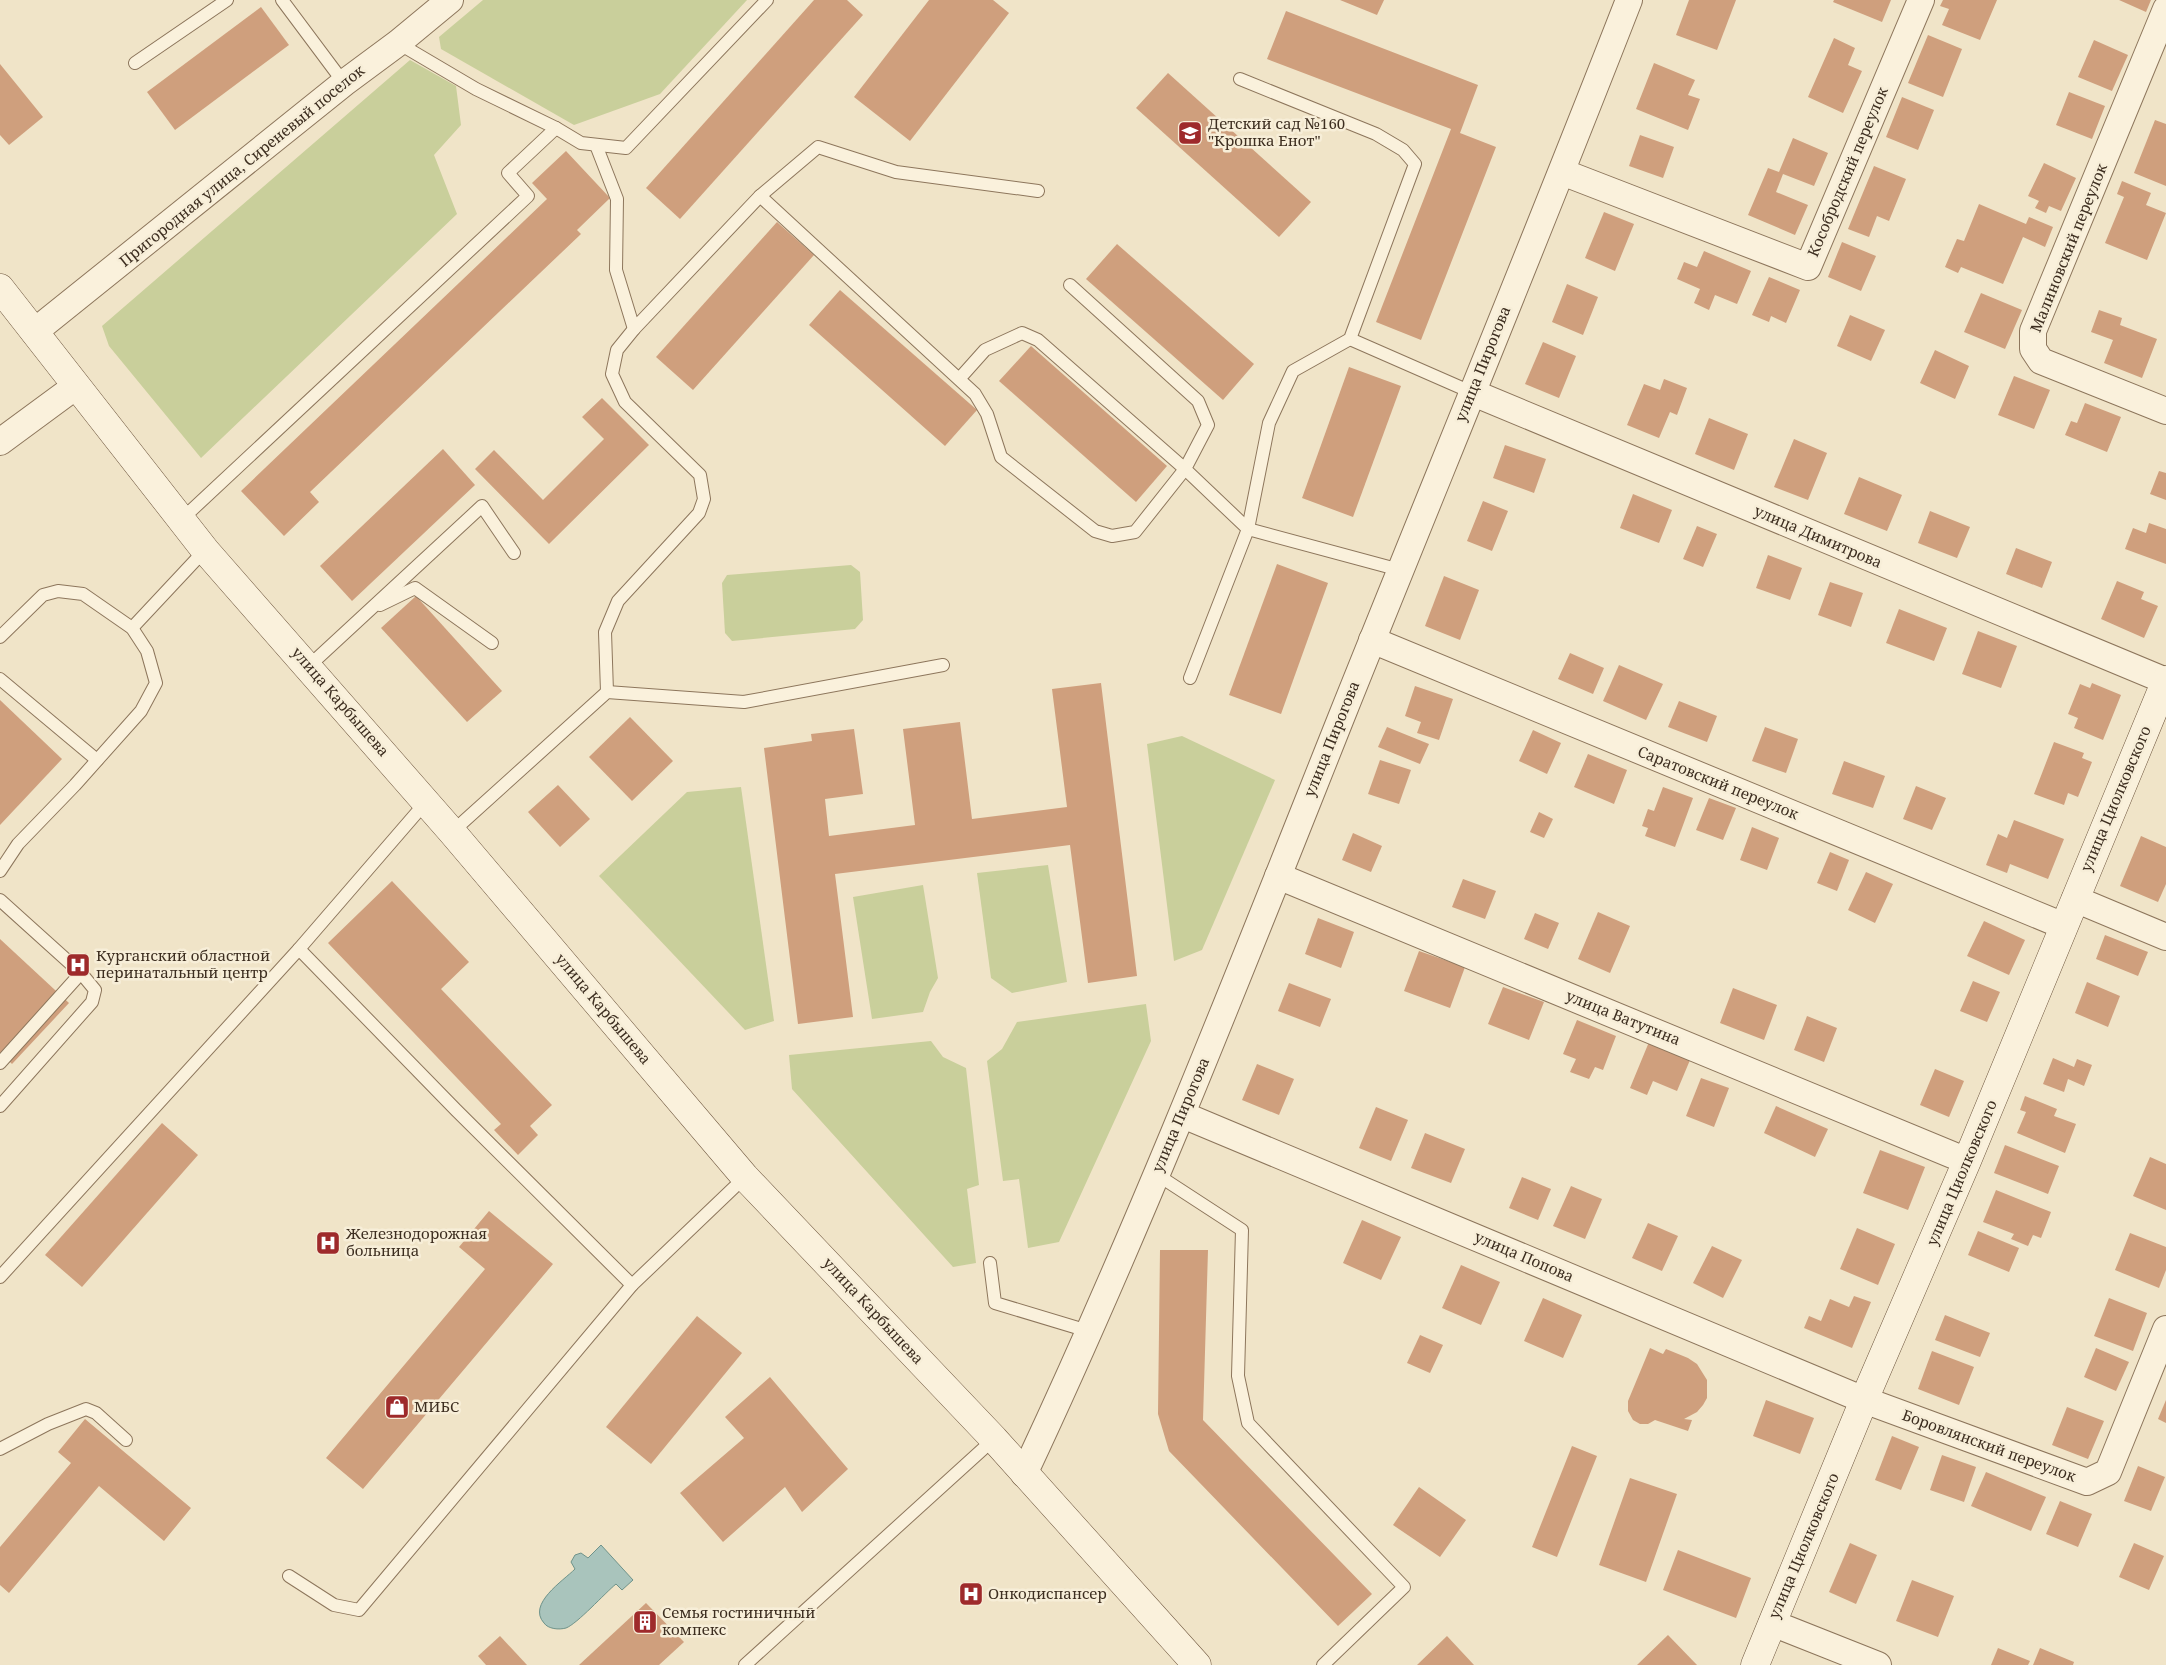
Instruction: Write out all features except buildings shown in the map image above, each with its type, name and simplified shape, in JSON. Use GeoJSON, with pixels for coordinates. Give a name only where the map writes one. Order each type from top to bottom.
{"type":"FeatureCollection","features":[{"type":"Feature","properties":{"kind":"main road","name":"улица Карбышева"},"geometry":{"type":"LineString","coordinates":[[0,288],[205,550],[309,666],[452,832],[745,1177],[994,1439],[1197,1665]]}},
{"type":"Feature","properties":{"kind":"main road","name":"улица Циолковского"},"geometry":{"type":"LineString","coordinates":[[1755,1665],[1864,1400],[1968,1161],[2166,681]]}},
{"type":"Feature","properties":{"kind":"street","name":"Пригородная улица, Сиреневый поселок"},"geometry":{"type":"LineString","coordinates":[[34,332],[450,0]]}},
{"type":"Feature","properties":{"kind":"street","name":"улица Пирогова"},"geometry":{"type":"LineString","coordinates":[[1024,1474],[1183,1115],[1471,392],[1562,172],[1629,0]]}},
{"type":"Feature","properties":{"kind":"street","name":"Кособродский переулок"},"geometry":{"type":"LineString","coordinates":[[1562,172],[1808,267],[1921,0]]}},
{"type":"Feature","properties":{"kind":"street","name":"Малиновский переулок"},"geometry":{"type":"LineString","coordinates":[[2166,9],[2033,331],[2033,349],[2041,361],[2166,411]]}},
{"type":"Feature","properties":{"kind":"street"},"geometry":{"type":"LineString","coordinates":[[0,442],[76,386]]}},
{"type":"Feature","properties":{"kind":"street","name":"улица Димитрова"},"geometry":{"type":"LineString","coordinates":[[1471,392],[2166,681]]}},
{"type":"Feature","properties":{"kind":"street","name":"Саратовский переулок"},"geometry":{"type":"LineString","coordinates":[[1372,640],[2064,926]]}},
{"type":"Feature","properties":{"kind":"street","name":"улица Ватутина"},"geometry":{"type":"LineString","coordinates":[[1278,876],[1968,1161]]}},
{"type":"Feature","properties":{"kind":"street"},"geometry":{"type":"LineString","coordinates":[[2075,899],[2166,937]]}},
{"type":"Feature","properties":{"kind":"street","name":"улица Попова"},"geometry":{"type":"LineString","coordinates":[[1183,1115],[1864,1400]]}},
{"type":"Feature","properties":{"kind":"street","name":"Боровлянский переулок"},"geometry":{"type":"LineString","coordinates":[[1864,1400],[2087,1482],[2108,1472],[2166,1328]]}},
{"type":"Feature","properties":{"kind":"street"},"geometry":{"type":"LineString","coordinates":[[1772,1623],[1878,1665]]}},
{"type":"Feature","properties":{"kind":"lane"},"geometry":{"type":"LineString","coordinates":[[135,63],[227,0]]}},
{"type":"Feature","properties":{"kind":"lane"},"geometry":{"type":"LineString","coordinates":[[282,0],[344,83]]}},
{"type":"Feature","properties":{"kind":"lane"},"geometry":{"type":"LineString","coordinates":[[398,43],[476,89],[556,128],[581,143],[626,148],[768,0]]}},
{"type":"Feature","properties":{"kind":"lane"},"geometry":{"type":"LineString","coordinates":[[1190,678],[1248,529],[1269,423],[1293,371],[1350,339],[1415,164],[1403,150],[1376,134],[1240,79]]}},
{"type":"Feature","properties":{"kind":"lane"},"geometry":{"type":"LineString","coordinates":[[181,520],[528,196],[508,173],[556,128]]}},
{"type":"Feature","properties":{"kind":"lane"},"geometry":{"type":"LineString","coordinates":[[596,144],[617,199],[616,270],[634,329]]}},
{"type":"Feature","properties":{"kind":"lane"},"geometry":{"type":"LineString","coordinates":[[606,692],[606,632],[618,601],[700,513],[704,499],[700,475],[625,402],[612,374],[617,350],[634,329],[760,196],[818,147],[896,172],[1038,191]]}},
{"type":"Feature","properties":{"kind":"lane"},"geometry":{"type":"LineString","coordinates":[[760,196],[960,378],[975,394],[987,414],[1001,457],[1095,531],[1112,536],[1135,532],[1184,469],[1208,425],[1198,400],[1070,285]]}},
{"type":"Feature","properties":{"kind":"lane"},"geometry":{"type":"LineString","coordinates":[[960,378],[985,350],[1022,333],[1038,340],[1184,469],[1248,529],[1400,570]]}},
{"type":"Feature","properties":{"kind":"lane"},"geometry":{"type":"LineString","coordinates":[[1350,339],[1471,392]]}},
{"type":"Feature","properties":{"kind":"lane"},"geometry":{"type":"LineString","coordinates":[[309,666],[482,506],[514,553]]}},
{"type":"Feature","properties":{"kind":"lane"},"geometry":{"type":"LineString","coordinates":[[132,628],[205,550]]}},
{"type":"Feature","properties":{"kind":"lane"},"geometry":{"type":"LineString","coordinates":[[369,610],[415,588],[492,643]]}},
{"type":"Feature","properties":{"kind":"lane"},"geometry":{"type":"LineString","coordinates":[[0,637],[43,595],[58,591],[83,594],[132,628],[147,651],[156,683],[141,710],[18,844],[0,871]]}},
{"type":"Feature","properties":{"kind":"lane"},"geometry":{"type":"LineString","coordinates":[[452,832],[606,692],[744,702],[943,665]]}},
{"type":"Feature","properties":{"kind":"lane"},"geometry":{"type":"LineString","coordinates":[[0,678],[97,760]]}},
{"type":"Feature","properties":{"kind":"lane"},"geometry":{"type":"LineString","coordinates":[[0,1277],[298,949],[426,802]]}},
{"type":"Feature","properties":{"kind":"lane"},"geometry":{"type":"LineString","coordinates":[[0,900],[81,973],[95,990],[92,1002],[0,1106]]}},
{"type":"Feature","properties":{"kind":"lane"},"geometry":{"type":"LineString","coordinates":[[298,949],[632,1285]]}},
{"type":"Feature","properties":{"kind":"lane"},"geometry":{"type":"LineString","coordinates":[[0,1063],[81,973]]}},
{"type":"Feature","properties":{"kind":"lane"},"geometry":{"type":"LineString","coordinates":[[1156,1174],[1242,1230],[1238,1376],[1248,1423],[1404,1586],[1323,1665]]}},
{"type":"Feature","properties":{"kind":"lane"},"geometry":{"type":"LineString","coordinates":[[288,1576],[334,1606],[359,1610],[632,1285],[745,1177]]}},
{"type":"Feature","properties":{"kind":"lane"},"geometry":{"type":"LineString","coordinates":[[990,1263],[995,1304],[1088,1331]]}},
{"type":"Feature","properties":{"kind":"lane"},"geometry":{"type":"LineString","coordinates":[[0,1448],[48,1424],[86,1409],[96,1413],[126,1440]]}},
{"type":"Feature","properties":{"kind":"lane"},"geometry":{"type":"LineString","coordinates":[[745,1665],[994,1439]]}},
{"type":"Feature","properties":{"kind":"green space"},"geometry":{"type":"Polygon","coordinates":[[[483,0],[747,0],[660,94],[574,125],[441,49],[439,37],[483,0]]]}},
{"type":"Feature","properties":{"kind":"green space"},"geometry":{"type":"Polygon","coordinates":[[[410,60],[456,86],[461,125],[434,155],[457,214],[201,458],[109,346],[102,326],[410,60]]]}},
{"type":"Feature","properties":{"kind":"green space"},"geometry":{"type":"Polygon","coordinates":[[[851,565],[860,572],[863,620],[855,629],[732,641],[725,633],[722,583],[727,575],[851,565]]]}},
{"type":"Feature","properties":{"kind":"green space"},"geometry":{"type":"Polygon","coordinates":[[[1182,736],[1275,780],[1202,950],[1174,961],[1147,744],[1182,736]]]}},
{"type":"Feature","properties":{"kind":"green space"},"geometry":{"type":"Polygon","coordinates":[[[741,787],[774,1021],[745,1030],[599,876],[687,792],[741,787]]]}},
{"type":"Feature","properties":{"kind":"green space"},"geometry":{"type":"Polygon","coordinates":[[[1048,865],[1067,982],[1012,993],[991,978],[977,873],[1048,865]]]}},
{"type":"Feature","properties":{"kind":"green space"},"geometry":{"type":"Polygon","coordinates":[[[923,885],[938,978],[930,992],[923,1012],[872,1019],[853,897],[923,885]]]}},
{"type":"Feature","properties":{"kind":"green space"},"geometry":{"type":"Polygon","coordinates":[[[1146,1004],[1151,1041],[1059,1242],[1028,1248],[1019,1179],[1003,1181],[987,1061],[1002,1049],[1017,1022],[1146,1004]]]}},
{"type":"Feature","properties":{"kind":"green space"},"geometry":{"type":"Polygon","coordinates":[[[931,1041],[943,1057],[966,1068],[979,1185],[967,1189],[976,1263],[953,1267],[792,1089],[789,1055],[931,1041]]]}},
{"type":"Feature","properties":{"kind":"water"},"geometry":{"type":"Polygon","coordinates":[[[601,1545],[633,1580],[622,1590],[616,1584],[584,1615],[566,1628],[548,1627],[540,1616],[540,1608],[543,1601],[555,1586],[575,1569],[571,1562],[575,1555],[581,1553],[588,1558],[601,1545]]]}},
{"type":"Feature","properties":{"kind":"place","name":"Детский сад №160 \"Крошка Енот\""},"geometry":{"type":"Point","coordinates":[1190,133]}},
{"type":"Feature","properties":{"kind":"place","name":"Курганский областной перинатальный центр"},"geometry":{"type":"Point","coordinates":[78,965]}},
{"type":"Feature","properties":{"kind":"place","name":"Железнодорожная больница"},"geometry":{"type":"Point","coordinates":[328,1243]}},
{"type":"Feature","properties":{"kind":"place","name":"МИБС"},"geometry":{"type":"Point","coordinates":[397,1407]}},
{"type":"Feature","properties":{"kind":"place","name":"Онкодиспансер"},"geometry":{"type":"Point","coordinates":[971,1594]}},
{"type":"Feature","properties":{"kind":"place","name":"Семья гостиничный компекс"},"geometry":{"type":"Point","coordinates":[645,1622]}}]}
